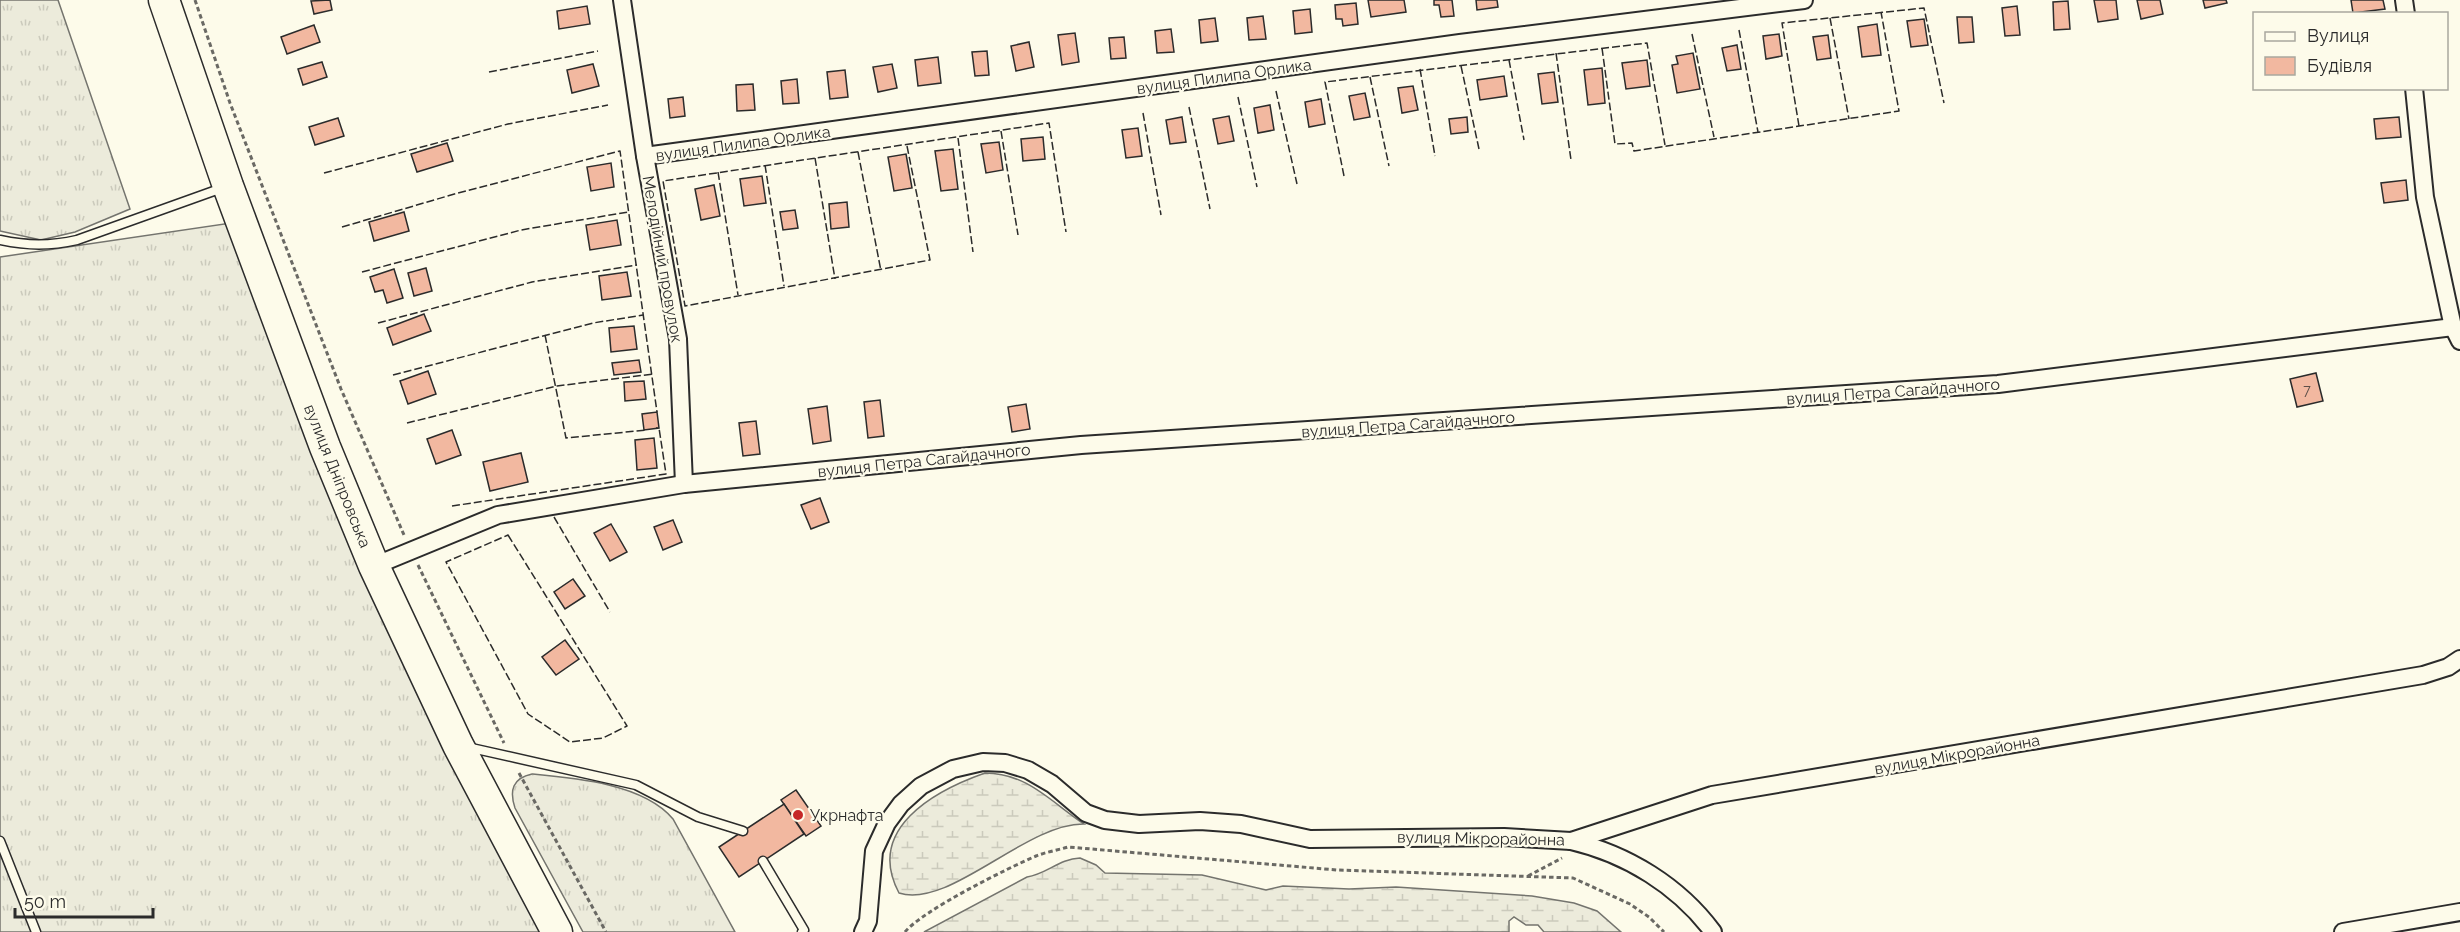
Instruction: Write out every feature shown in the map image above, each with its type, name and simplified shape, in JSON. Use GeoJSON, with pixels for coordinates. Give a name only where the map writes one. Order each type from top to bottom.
{"type":"FeatureCollection","features":[{"type":"Feature","properties":{"kind":"highway","name":"вулиця Дніпровська"},"geometry":{"type":"LineString","coordinates":[[164,0],[228,186],[325,447],[374,566],[458,745],[557,932]]}},
{"type":"Feature","properties":{"kind":"street","name":"Мелодійний провулок"},"geometry":{"type":"LineString","coordinates":[[621,0],[645,156],[678,339],[684,484]]}},
{"type":"Feature","properties":{"kind":"street","name":"вулиця Пилипа Орлика"},"geometry":{"type":"LineString","coordinates":[[645,156],[1460,43],[1804,0]]}},
{"type":"Feature","properties":{"kind":"street"},"geometry":{"type":"LineString","coordinates":[[2414,90],[2425,197],[2457,334]]}},
{"type":"Feature","properties":{"kind":"street","name":"вулиця Петра Сагайдачного"},"geometry":{"type":"LineString","coordinates":[[374,566],[498,514],[684,484],[1081,445],[1998,384],[2457,334]]}},
{"type":"Feature","properties":{"kind":"street","name":"вулиця Мікрорайонна"},"geometry":{"type":"LineString","coordinates":[[863,932],[868,921],[874,851],[887,823],[901,804],[921,786],[953,769],[983,762],[1005,763],[1028,770],[1052,784],[1086,813],[1128,822],[1200,821],[1241,824],[1310,839],[1492,837],[1571,841],[1712,795],[2423,675],[2448,667],[2460,659]]}},
{"type":"Feature","properties":{"kind":"street"},"geometry":{"type":"LineString","coordinates":[[1571,841],[1610,853],[1671,888],[1689,902],[1713,932]]}},
{"type":"Feature","properties":{"kind":"street"},"geometry":{"type":"LineString","coordinates":[[2343,932],[2460,912]]}},
{"type":"Feature","properties":{"kind":"lane"},"geometry":{"type":"LineString","coordinates":[[0,240],[29,246],[54,245],[77,240],[228,186]]}},
{"type":"Feature","properties":{"kind":"lane"},"geometry":{"type":"LineString","coordinates":[[458,745],[636,785],[698,817],[743,831]]}},
{"type":"Feature","properties":{"kind":"lane"},"geometry":{"type":"LineString","coordinates":[[0,841],[36,932]]}},
{"type":"Feature","properties":{"kind":"lane"},"geometry":{"type":"LineString","coordinates":[[763,861],[804,930],[802,932]]}},
{"type":"Feature","properties":{"kind":"path"},"geometry":{"type":"LineString","coordinates":[[195,0],[230,103],[341,389],[411,551],[511,757],[606,932]]}},
{"type":"Feature","properties":{"kind":"path"},"geometry":{"type":"LineString","coordinates":[[1526,876],[1588,845]]}},
{"type":"Feature","properties":{"kind":"path"},"geometry":{"type":"LineString","coordinates":[[905,932],[912,924],[940,906],[1037,855],[1068,848],[1337,870],[1573,878],[1604,890],[1649,917],[1664,932]]}},
{"type":"Feature","properties":{"kind":"green space"},"geometry":{"type":"Polygon","coordinates":[[[0,0],[58,0],[130,209],[75,232],[41,240],[0,231],[0,0]]]}},
{"type":"Feature","properties":{"kind":"green space"},"geometry":{"type":"Polygon","coordinates":[[[231,223],[549,932],[0,932],[0,257],[231,223]]]}},
{"type":"Feature","properties":{"kind":"green space"},"geometry":{"type":"Polygon","coordinates":[[[985,773],[1000,774],[1026,783],[1084,824],[1061,827],[1038,837],[941,889],[919,895],[899,893],[891,870],[891,850],[898,832],[910,816],[926,802],[945,790],[985,773]]]}},
{"type":"Feature","properties":{"kind":"green space"},"geometry":{"type":"Polygon","coordinates":[[[532,774],[608,785],[627,790],[660,807],[673,819],[735,932],[583,932],[515,808],[512,796],[514,786],[520,778],[532,774]]]}},
{"type":"Feature","properties":{"kind":"green space"},"geometry":{"type":"Polygon","coordinates":[[[1080,858],[1096,865],[1105,873],[1202,875],[1266,890],[1283,886],[1349,889],[1396,887],[1532,896],[1574,903],[1597,911],[1621,932],[1544,932],[1538,925],[1526,925],[1514,917],[1509,921],[1509,932],[924,932],[1027,877],[1066,861],[1080,858]]]}},
{"type":"Feature","properties":{"kind":"building"},"geometry":{"type":"Polygon","coordinates":[[[330,0],[332,10],[314,14],[311,1],[330,0]]]}},
{"type":"Feature","properties":{"kind":"building"},"geometry":{"type":"Polygon","coordinates":[[[1368,0],[1404,0],[1406,12],[1371,17],[1368,0]]]}},
{"type":"Feature","properties":{"kind":"building"},"geometry":{"type":"Polygon","coordinates":[[[1434,0],[1452,0],[1454,16],[1441,17],[1439,5],[1434,5],[1434,0]]]}},
{"type":"Feature","properties":{"kind":"building"},"geometry":{"type":"Polygon","coordinates":[[[1476,0],[1497,0],[1498,7],[1477,10],[1476,0]]]}},
{"type":"Feature","properties":{"kind":"building"},"geometry":{"type":"Polygon","coordinates":[[[2094,0],[2116,0],[2118,19],[2098,22],[2094,0]]]}},
{"type":"Feature","properties":{"kind":"building"},"geometry":{"type":"Polygon","coordinates":[[[2137,0],[2160,0],[2163,14],[2141,19],[2137,0]]]}},
{"type":"Feature","properties":{"kind":"building"},"geometry":{"type":"Polygon","coordinates":[[[2203,0],[2226,0],[2227,3],[2205,8],[2203,0]]]}},
{"type":"Feature","properties":{"kind":"building"},"geometry":{"type":"Polygon","coordinates":[[[2351,0],[2383,0],[2385,9],[2353,12],[2351,0]]]}},
{"type":"Feature","properties":{"kind":"building"},"geometry":{"type":"Polygon","coordinates":[[[2068,1],[2070,29],[2054,30],[2053,2],[2068,1]]]}},
{"type":"Feature","properties":{"kind":"building"},"geometry":{"type":"Polygon","coordinates":[[[1356,3],[1358,24],[1343,26],[1342,19],[1336,19],[1335,5],[1356,3]]]}},
{"type":"Feature","properties":{"kind":"building"},"geometry":{"type":"Polygon","coordinates":[[[587,6],[590,24],[559,29],[557,11],[587,6]]]}},
{"type":"Feature","properties":{"kind":"building"},"geometry":{"type":"Polygon","coordinates":[[[2017,6],[2020,35],[2005,36],[2002,8],[2017,6]]]}},
{"type":"Feature","properties":{"kind":"building"},"geometry":{"type":"Polygon","coordinates":[[[1310,9],[1312,32],[1295,34],[1293,11],[1310,9]]]}},
{"type":"Feature","properties":{"kind":"building"},"geometry":{"type":"Polygon","coordinates":[[[1263,16],[1266,39],[1249,40],[1247,18],[1263,16]]]}},
{"type":"Feature","properties":{"kind":"building"},"geometry":{"type":"Polygon","coordinates":[[[1957,17],[1972,17],[1974,42],[1959,43],[1957,17]]]}},
{"type":"Feature","properties":{"kind":"building"},"geometry":{"type":"Polygon","coordinates":[[[1215,18],[1218,41],[1201,43],[1199,20],[1215,18]]]}},
{"type":"Feature","properties":{"kind":"building"},"geometry":{"type":"Polygon","coordinates":[[[1924,19],[1928,45],[1911,47],[1907,21],[1924,19]]]}},
{"type":"Feature","properties":{"kind":"building"},"geometry":{"type":"Polygon","coordinates":[[[1877,24],[1881,55],[1862,57],[1858,27],[1877,24]]]}},
{"type":"Feature","properties":{"kind":"building"},"geometry":{"type":"Polygon","coordinates":[[[314,25],[320,42],[287,54],[281,37],[314,25]]]}},
{"type":"Feature","properties":{"kind":"building"},"geometry":{"type":"Polygon","coordinates":[[[1171,29],[1174,52],[1157,53],[1155,31],[1171,29]]]}},
{"type":"Feature","properties":{"kind":"building"},"geometry":{"type":"Polygon","coordinates":[[[1075,33],[1079,62],[1062,65],[1058,35],[1075,33]]]}},
{"type":"Feature","properties":{"kind":"building"},"geometry":{"type":"Polygon","coordinates":[[[1779,34],[1782,56],[1766,59],[1763,36],[1779,34]]]}},
{"type":"Feature","properties":{"kind":"building"},"geometry":{"type":"Polygon","coordinates":[[[1828,35],[1831,58],[1817,60],[1813,37],[1828,35]]]}},
{"type":"Feature","properties":{"kind":"building"},"geometry":{"type":"Polygon","coordinates":[[[1124,37],[1126,58],[1111,59],[1109,38],[1124,37]]]}},
{"type":"Feature","properties":{"kind":"building"},"geometry":{"type":"Polygon","coordinates":[[[1029,42],[1034,67],[1016,71],[1011,46],[1029,42]]]}},
{"type":"Feature","properties":{"kind":"building"},"geometry":{"type":"Polygon","coordinates":[[[1737,45],[1741,69],[1727,71],[1722,48],[1737,45]]]}},
{"type":"Feature","properties":{"kind":"building"},"geometry":{"type":"Polygon","coordinates":[[[987,51],[989,75],[975,76],[972,52],[987,51]]]}},
{"type":"Feature","properties":{"kind":"building"},"geometry":{"type":"Polygon","coordinates":[[[1693,53],[1700,89],[1677,93],[1672,65],[1678,64],[1676,56],[1693,53]]]}},
{"type":"Feature","properties":{"kind":"building"},"geometry":{"type":"Polygon","coordinates":[[[938,57],[941,83],[918,86],[915,60],[938,57]]]}},
{"type":"Feature","properties":{"kind":"building"},"geometry":{"type":"Polygon","coordinates":[[[1647,60],[1650,86],[1626,89],[1622,63],[1647,60]]]}},
{"type":"Feature","properties":{"kind":"building"},"geometry":{"type":"Polygon","coordinates":[[[322,62],[327,77],[303,85],[298,69],[322,62]]]}},
{"type":"Feature","properties":{"kind":"building"},"geometry":{"type":"Polygon","coordinates":[[[593,64],[599,86],[572,93],[567,70],[593,64]]]}},
{"type":"Feature","properties":{"kind":"building"},"geometry":{"type":"Polygon","coordinates":[[[892,64],[897,88],[878,92],[873,67],[892,64]]]}},
{"type":"Feature","properties":{"kind":"building"},"geometry":{"type":"Polygon","coordinates":[[[1602,68],[1605,103],[1588,105],[1584,70],[1602,68]]]}},
{"type":"Feature","properties":{"kind":"building"},"geometry":{"type":"Polygon","coordinates":[[[845,70],[848,97],[830,99],[827,72],[845,70]]]}},
{"type":"Feature","properties":{"kind":"building"},"geometry":{"type":"Polygon","coordinates":[[[1554,72],[1558,102],[1542,104],[1538,74],[1554,72]]]}},
{"type":"Feature","properties":{"kind":"building"},"geometry":{"type":"Polygon","coordinates":[[[1504,76],[1507,96],[1480,100],[1477,80],[1504,76]]]}},
{"type":"Feature","properties":{"kind":"building"},"geometry":{"type":"Polygon","coordinates":[[[797,79],[799,103],[783,104],[781,81],[797,79]]]}},
{"type":"Feature","properties":{"kind":"building"},"geometry":{"type":"Polygon","coordinates":[[[753,84],[755,110],[737,111],[736,85],[753,84]]]}},
{"type":"Feature","properties":{"kind":"building"},"geometry":{"type":"Polygon","coordinates":[[[1413,86],[1418,110],[1402,113],[1398,88],[1413,86]]]}},
{"type":"Feature","properties":{"kind":"building"},"geometry":{"type":"Polygon","coordinates":[[[1365,93],[1370,117],[1354,120],[1349,96],[1365,93]]]}},
{"type":"Feature","properties":{"kind":"building"},"geometry":{"type":"Polygon","coordinates":[[[683,97],[685,116],[670,118],[668,99],[683,97]]]}},
{"type":"Feature","properties":{"kind":"building"},"geometry":{"type":"Polygon","coordinates":[[[1321,99],[1325,124],[1309,127],[1305,102],[1321,99]]]}},
{"type":"Feature","properties":{"kind":"building"},"geometry":{"type":"Polygon","coordinates":[[[1270,105],[1274,130],[1258,133],[1254,108],[1270,105]]]}},
{"type":"Feature","properties":{"kind":"building"},"geometry":{"type":"Polygon","coordinates":[[[1229,116],[1234,141],[1218,144],[1213,119],[1229,116]]]}},
{"type":"Feature","properties":{"kind":"building"},"geometry":{"type":"Polygon","coordinates":[[[1182,117],[1186,142],[1170,144],[1166,120],[1182,117]]]}},
{"type":"Feature","properties":{"kind":"building"},"geometry":{"type":"Polygon","coordinates":[[[1467,117],[1468,132],[1451,134],[1449,119],[1467,117]]]}},
{"type":"Feature","properties":{"kind":"building"},"geometry":{"type":"Polygon","coordinates":[[[2399,117],[2401,137],[2376,139],[2374,119],[2399,117]]]}},
{"type":"Feature","properties":{"kind":"building"},"geometry":{"type":"Polygon","coordinates":[[[338,118],[344,136],[315,145],[309,127],[338,118]]]}},
{"type":"Feature","properties":{"kind":"building"},"geometry":{"type":"Polygon","coordinates":[[[1138,128],[1142,156],[1126,158],[1122,130],[1138,128]]]}},
{"type":"Feature","properties":{"kind":"building"},"geometry":{"type":"Polygon","coordinates":[[[1043,137],[1045,159],[1023,161],[1021,139],[1043,137]]]}},
{"type":"Feature","properties":{"kind":"building"},"geometry":{"type":"Polygon","coordinates":[[[999,142],[1003,170],[986,173],[981,144],[999,142]]]}},
{"type":"Feature","properties":{"kind":"building"},"geometry":{"type":"Polygon","coordinates":[[[447,143],[453,161],[417,172],[411,154],[447,143]]]}},
{"type":"Feature","properties":{"kind":"building"},"geometry":{"type":"Polygon","coordinates":[[[953,149],[958,189],[941,191],[935,151],[953,149]]]}},
{"type":"Feature","properties":{"kind":"building"},"geometry":{"type":"Polygon","coordinates":[[[906,154],[912,188],[894,191],[888,157],[906,154]]]}},
{"type":"Feature","properties":{"kind":"building"},"geometry":{"type":"Polygon","coordinates":[[[611,163],[614,187],[591,191],[587,167],[611,163]]]}},
{"type":"Feature","properties":{"kind":"building"},"geometry":{"type":"Polygon","coordinates":[[[762,176],[766,203],[744,206],[740,179],[762,176]]]}},
{"type":"Feature","properties":{"kind":"building"},"geometry":{"type":"Polygon","coordinates":[[[2406,180],[2408,200],[2384,203],[2381,183],[2406,180]]]}},
{"type":"Feature","properties":{"kind":"building"},"geometry":{"type":"Polygon","coordinates":[[[714,185],[720,216],[701,220],[695,189],[714,185]]]}},
{"type":"Feature","properties":{"kind":"building"},"geometry":{"type":"Polygon","coordinates":[[[847,202],[849,227],[831,229],[829,204],[847,202]]]}},
{"type":"Feature","properties":{"kind":"building"},"geometry":{"type":"Polygon","coordinates":[[[795,210],[798,228],[783,230],[780,212],[795,210]]]}},
{"type":"Feature","properties":{"kind":"building"},"geometry":{"type":"Polygon","coordinates":[[[404,212],[409,231],[374,241],[369,222],[404,212]]]}},
{"type":"Feature","properties":{"kind":"building"},"geometry":{"type":"Polygon","coordinates":[[[617,220],[621,245],[590,250],[586,225],[617,220]]]}},
{"type":"Feature","properties":{"kind":"building"},"geometry":{"type":"Polygon","coordinates":[[[426,268],[432,291],[414,296],[408,273],[426,268]]]}},
{"type":"Feature","properties":{"kind":"building"},"geometry":{"type":"Polygon","coordinates":[[[394,269],[403,298],[387,303],[383,290],[375,292],[370,277],[394,269]]]}},
{"type":"Feature","properties":{"kind":"building"},"geometry":{"type":"Polygon","coordinates":[[[627,272],[631,296],[602,300],[599,276],[627,272]]]}},
{"type":"Feature","properties":{"kind":"building"},"geometry":{"type":"Polygon","coordinates":[[[424,314],[431,331],[393,345],[387,328],[424,314]]]}},
{"type":"Feature","properties":{"kind":"building"},"geometry":{"type":"Polygon","coordinates":[[[634,326],[637,349],[611,352],[609,328],[634,326]]]}},
{"type":"Feature","properties":{"kind":"building"},"geometry":{"type":"Polygon","coordinates":[[[639,360],[641,372],[614,375],[612,363],[639,360]]]}},
{"type":"Feature","properties":{"kind":"building"},"geometry":{"type":"Polygon","coordinates":[[[428,371],[436,394],[408,404],[400,381],[428,371]]]}},
{"type":"Feature","properties":{"kind":"building"},"geometry":{"type":"Polygon","coordinates":[[[2316,373],[2323,401],[2297,407],[2290,379],[2316,373]]]}},
{"type":"Feature","properties":{"kind":"building"},"geometry":{"type":"Polygon","coordinates":[[[644,381],[646,399],[625,401],[624,382],[644,381]]]}},
{"type":"Feature","properties":{"kind":"building"},"geometry":{"type":"Polygon","coordinates":[[[880,400],[884,436],[868,438],[864,402],[880,400]]]}},
{"type":"Feature","properties":{"kind":"building"},"geometry":{"type":"Polygon","coordinates":[[[1026,404],[1030,429],[1012,432],[1008,407],[1026,404]]]}},
{"type":"Feature","properties":{"kind":"building"},"geometry":{"type":"Polygon","coordinates":[[[827,406],[831,441],[813,444],[808,409],[827,406]]]}},
{"type":"Feature","properties":{"kind":"building"},"geometry":{"type":"Polygon","coordinates":[[[657,412],[659,428],[644,430],[642,414],[657,412]]]}},
{"type":"Feature","properties":{"kind":"building"},"geometry":{"type":"Polygon","coordinates":[[[756,421],[760,454],[743,456],[739,423],[756,421]]]}},
{"type":"Feature","properties":{"kind":"building"},"geometry":{"type":"Polygon","coordinates":[[[452,430],[461,455],[436,464],[427,439],[452,430]]]}},
{"type":"Feature","properties":{"kind":"building"},"geometry":{"type":"Polygon","coordinates":[[[654,438],[657,468],[637,470],[635,440],[654,438]]]}},
{"type":"Feature","properties":{"kind":"building"},"geometry":{"type":"Polygon","coordinates":[[[521,453],[528,482],[490,491],[483,462],[521,453]]]}},
{"type":"Feature","properties":{"kind":"building"},"geometry":{"type":"Polygon","coordinates":[[[820,498],[829,522],[811,529],[801,505],[820,498]]]}},
{"type":"Feature","properties":{"kind":"building"},"geometry":{"type":"Polygon","coordinates":[[[673,520],[682,542],[663,550],[654,527],[673,520]]]}},
{"type":"Feature","properties":{"kind":"building"},"geometry":{"type":"Polygon","coordinates":[[[611,524],[627,552],[610,561],[594,533],[611,524]]]}},
{"type":"Feature","properties":{"kind":"building"},"geometry":{"type":"Polygon","coordinates":[[[573,579],[585,596],[565,609],[554,592],[573,579]]]}},
{"type":"Feature","properties":{"kind":"building"},"geometry":{"type":"Polygon","coordinates":[[[565,640],[579,659],[556,675],[542,657],[565,640]]]}},
{"type":"Feature","properties":{"kind":"building"},"geometry":{"type":"Polygon","coordinates":[[[796,790],[821,826],[806,836],[781,800],[796,790]]]}},
{"type":"Feature","properties":{"kind":"building"},"geometry":{"type":"Polygon","coordinates":[[[784,804],[804,834],[739,877],[719,847],[784,804]]]}},
{"type":"Feature","properties":{"kind":"fence"},"geometry":{"type":"LineString","coordinates":[[1799,126],[1782,23],[1924,8],[1944,103]]}},
{"type":"Feature","properties":{"kind":"fence"},"geometry":{"type":"LineString","coordinates":[[1602,48],[1615,144],[1632,143],[1634,151],[1899,111],[1881,12]]}},
{"type":"Feature","properties":{"kind":"fence"},"geometry":{"type":"LineString","coordinates":[[1830,18],[1849,119]]}},
{"type":"Feature","properties":{"kind":"fence"},"geometry":{"type":"LineString","coordinates":[[1739,30],[1758,132]]}},
{"type":"Feature","properties":{"kind":"fence"},"geometry":{"type":"LineString","coordinates":[[1692,34],[1714,137]]}},
{"type":"Feature","properties":{"kind":"fence"},"geometry":{"type":"LineString","coordinates":[[1344,176],[1325,82],[1647,43],[1665,145]]}},
{"type":"Feature","properties":{"kind":"fence"},"geometry":{"type":"LineString","coordinates":[[489,72],[598,51]]}},
{"type":"Feature","properties":{"kind":"fence"},"geometry":{"type":"LineString","coordinates":[[1556,53],[1571,160]]}},
{"type":"Feature","properties":{"kind":"fence"},"geometry":{"type":"LineString","coordinates":[[1509,60],[1524,140]]}},
{"type":"Feature","properties":{"kind":"fence"},"geometry":{"type":"LineString","coordinates":[[1461,66],[1479,149]]}},
{"type":"Feature","properties":{"kind":"fence"},"geometry":{"type":"LineString","coordinates":[[1420,69],[1435,156]]}},
{"type":"Feature","properties":{"kind":"fence"},"geometry":{"type":"LineString","coordinates":[[1370,77],[1389,166]]}},
{"type":"Feature","properties":{"kind":"fence"},"geometry":{"type":"LineString","coordinates":[[1276,91],[1297,184]]}},
{"type":"Feature","properties":{"kind":"fence"},"geometry":{"type":"LineString","coordinates":[[1238,97],[1257,187]]}},
{"type":"Feature","properties":{"kind":"fence"},"geometry":{"type":"LineString","coordinates":[[324,173],[508,124],[608,105]]}},
{"type":"Feature","properties":{"kind":"fence"},"geometry":{"type":"LineString","coordinates":[[1189,107],[1210,209]]}},
{"type":"Feature","properties":{"kind":"fence"},"geometry":{"type":"LineString","coordinates":[[1143,113],[1161,215]]}},
{"type":"Feature","properties":{"kind":"fence"},"geometry":{"type":"LineString","coordinates":[[907,146],[930,260],[685,306],[663,181],[1049,123],[1066,232]]}},
{"type":"Feature","properties":{"kind":"fence"},"geometry":{"type":"LineString","coordinates":[[1001,131],[1018,235]]}},
{"type":"Feature","properties":{"kind":"fence"},"geometry":{"type":"LineString","coordinates":[[958,138],[973,252]]}},
{"type":"Feature","properties":{"kind":"fence"},"geometry":{"type":"LineString","coordinates":[[342,227],[458,193],[620,151],[657,412]]}},
{"type":"Feature","properties":{"kind":"fence"},"geometry":{"type":"LineString","coordinates":[[858,152],[881,271]]}},
{"type":"Feature","properties":{"kind":"fence"},"geometry":{"type":"LineString","coordinates":[[815,158],[835,279]]}},
{"type":"Feature","properties":{"kind":"fence"},"geometry":{"type":"LineString","coordinates":[[765,165],[784,286]]}},
{"type":"Feature","properties":{"kind":"fence"},"geometry":{"type":"LineString","coordinates":[[718,172],[738,295]]}},
{"type":"Feature","properties":{"kind":"fence"},"geometry":{"type":"LineString","coordinates":[[362,272],[521,230],[628,212]]}},
{"type":"Feature","properties":{"kind":"fence"},"geometry":{"type":"LineString","coordinates":[[378,323],[532,282],[637,265]]}},
{"type":"Feature","properties":{"kind":"fence"},"geometry":{"type":"LineString","coordinates":[[393,375],[593,323],[643,315]]}},
{"type":"Feature","properties":{"kind":"fence"},"geometry":{"type":"LineString","coordinates":[[545,335],[566,438],[647,430]]}},
{"type":"Feature","properties":{"kind":"fence"},"geometry":{"type":"LineString","coordinates":[[407,423],[557,386],[653,374]]}},
{"type":"Feature","properties":{"kind":"fence"},"geometry":{"type":"LineString","coordinates":[[452,506],[666,474],[659,428],[656,428]]}},
{"type":"Feature","properties":{"kind":"fence"},"geometry":{"type":"LineString","coordinates":[[554,517],[610,612]]}},
{"type":"Feature","properties":{"kind":"fence"},"geometry":{"type":"LineString","coordinates":[[508,535],[627,726],[603,738],[570,742],[528,714],[446,562],[508,535]]}},
{"type":"Feature","properties":{"kind":"place","name":"Укрнафта"},"geometry":{"type":"Point","coordinates":[798,815]}}]}
